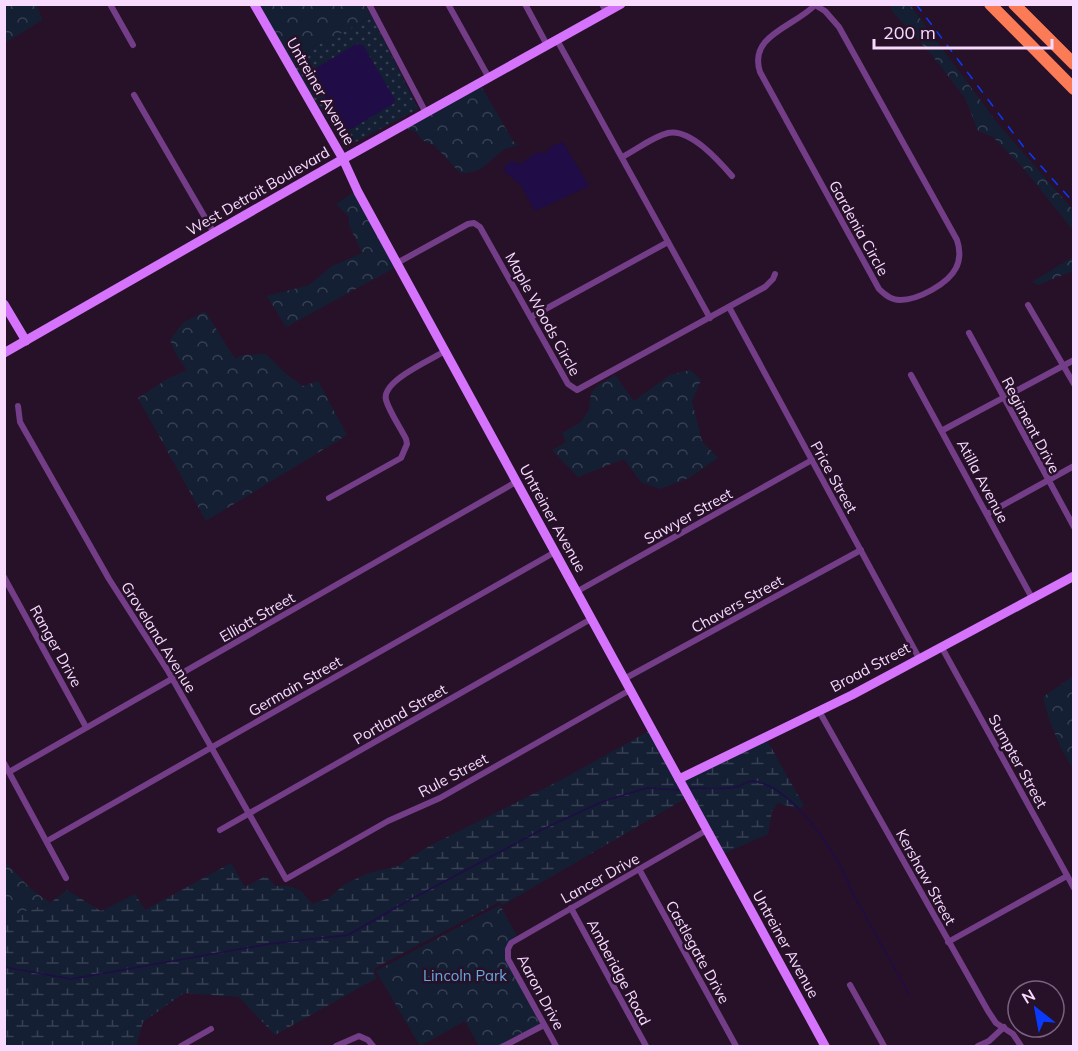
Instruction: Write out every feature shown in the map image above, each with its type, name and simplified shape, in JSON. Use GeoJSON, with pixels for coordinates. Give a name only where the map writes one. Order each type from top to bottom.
{"type":"FeatureCollection","features":[{"type":"Feature","properties":{"kind":"highway"},"geometry":{"type":"LineString","coordinates":[[990,4],[1074,89]]}},
{"type":"Feature","properties":{"kind":"highway"},"geometry":{"type":"LineString","coordinates":[[1012,5],[1074,64]]}},
{"type":"Feature","properties":{"kind":"street"},"geometry":{"type":"LineString","coordinates":[[110,4],[133,45]]}},
{"type":"Feature","properties":{"kind":"street","name":"Untreiner Avenue"},"geometry":{"type":"LineString","coordinates":[[254,4],[343,159],[346,169],[397,263],[825,1047]]}},
{"type":"Feature","properties":{"kind":"street"},"geometry":{"type":"LineString","coordinates":[[448,4],[489,78]]}},
{"type":"Feature","properties":{"kind":"street"},"geometry":{"type":"LineString","coordinates":[[525,4],[548,45]]}},
{"type":"Feature","properties":{"kind":"street","name":"West Detroit Boulevard"},"geometry":{"type":"LineString","coordinates":[[4,353],[343,159],[557,40],[605,8],[621,4]]}},
{"type":"Feature","properties":{"kind":"street"},"geometry":{"type":"LineString","coordinates":[[372,5],[426,113]]}},
{"type":"Feature","properties":{"kind":"street","name":"Gardenia Circle"},"geometry":{"type":"LineString","coordinates":[[815,5],[831,17],[839,27],[957,240],[959,254],[953,272],[938,285],[918,296],[894,299],[879,289],[760,72],[758,58],[764,41],[801,18],[815,5]]}},
{"type":"Feature","properties":{"kind":"street"},"geometry":{"type":"LineString","coordinates":[[557,40],[710,318]]}},
{"type":"Feature","properties":{"kind":"street"},"geometry":{"type":"LineString","coordinates":[[134,95],[214,233]]}},
{"type":"Feature","properties":{"kind":"street"},"geometry":{"type":"LineString","coordinates":[[622,157],[663,135],[675,133],[698,143],[732,176]]}},
{"type":"Feature","properties":{"kind":"street","name":"Maple Woods Circle"},"geometry":{"type":"LineString","coordinates":[[397,263],[468,224],[477,224],[568,384],[577,390],[765,287],[773,279],[775,273]]}},
{"type":"Feature","properties":{"kind":"street"},"geometry":{"type":"LineString","coordinates":[[531,318],[668,242]]}},
{"type":"Feature","properties":{"kind":"street"},"geometry":{"type":"LineString","coordinates":[[4,304],[26,341]]}},
{"type":"Feature","properties":{"kind":"street"},"geometry":{"type":"LineString","coordinates":[[1028,305],[1074,384]]}},
{"type":"Feature","properties":{"kind":"street","name":"Price Street"},"geometry":{"type":"LineString","coordinates":[[729,307],[919,658]]}},
{"type":"Feature","properties":{"kind":"street","name":"Regiment Drive"},"geometry":{"type":"LineString","coordinates":[[969,333],[1074,527]]}},
{"type":"Feature","properties":{"kind":"street"},"geometry":{"type":"LineString","coordinates":[[329,498],[401,458],[407,444],[406,439],[386,399],[387,389],[395,381],[445,351]]}},
{"type":"Feature","properties":{"kind":"street"},"geometry":{"type":"LineString","coordinates":[[943,430],[1074,360]]}},
{"type":"Feature","properties":{"kind":"street","name":"Atilla Avenue"},"geometry":{"type":"LineString","coordinates":[[911,375],[943,430],[1032,598]]}},
{"type":"Feature","properties":{"kind":"street","name":"Groveland Avenue"},"geometry":{"type":"LineString","coordinates":[[18,406],[20,422],[109,579],[172,679],[286,879]]}},
{"type":"Feature","properties":{"kind":"street","name":"Sawyer Street"},"geometry":{"type":"LineString","coordinates":[[576,592],[812,460]]}},
{"type":"Feature","properties":{"kind":"street"},"geometry":{"type":"LineString","coordinates":[[987,514],[1074,466]]}},
{"type":"Feature","properties":{"kind":"street","name":"Elliott Street"},"geometry":{"type":"LineString","coordinates":[[6,767],[86,727],[172,679],[516,482]]}},
{"type":"Feature","properties":{"kind":"street","name":"Chavers Street"},"geometry":{"type":"LineString","coordinates":[[624,680],[861,549]]}},
{"type":"Feature","properties":{"kind":"street","name":"Germain Street"},"geometry":{"type":"LineString","coordinates":[[47,841],[555,552]]}},
{"type":"Feature","properties":{"kind":"street","name":"Broad Street"},"geometry":{"type":"LineString","coordinates":[[679,779],[819,711],[1074,576]]}},
{"type":"Feature","properties":{"kind":"street","name":"Ranger Drive"},"geometry":{"type":"LineString","coordinates":[[4,577],[86,727]]}},
{"type":"Feature","properties":{"kind":"street","name":"Portland Street"},"geometry":{"type":"LineString","coordinates":[[220,830],[591,619]]}},
{"type":"Feature","properties":{"kind":"street","name":"Sumpter Street"},"geometry":{"type":"LineString","coordinates":[[941,646],[1074,888]]}},
{"type":"Feature","properties":{"kind":"street","name":"Rule Street"},"geometry":{"type":"LineString","coordinates":[[286,879],[388,821],[440,798],[630,690]]}},
{"type":"Feature","properties":{"kind":"street","name":"Kershaw Street"},"geometry":{"type":"LineString","coordinates":[[819,711],[988,1011],[996,1023],[1013,1034],[1021,1047]]}},
{"type":"Feature","properties":{"kind":"street"},"geometry":{"type":"LineString","coordinates":[[6,767],[66,878]]}},
{"type":"Feature","properties":{"kind":"street","name":"Lancer Drive"},"geometry":{"type":"LineString","coordinates":[[508,949],[514,941],[707,830]]}},
{"type":"Feature","properties":{"kind":"street","name":"Castlegate Drive"},"geometry":{"type":"LineString","coordinates":[[639,869],[736,1047]]}},
{"type":"Feature","properties":{"kind":"street"},"geometry":{"type":"LineString","coordinates":[[948,942],[1067,876]]}},
{"type":"Feature","properties":{"kind":"street","name":"Amberidge Road"},"geometry":{"type":"LineString","coordinates":[[571,908],[646,1047]]}},
{"type":"Feature","properties":{"kind":"street","name":"Aaron Drive"},"geometry":{"type":"LineString","coordinates":[[508,949],[508,959],[556,1047]]}},
{"type":"Feature","properties":{"kind":"street"},"geometry":{"type":"LineString","coordinates":[[850,985],[884,1047]]}},
{"type":"Feature","properties":{"kind":"street"},"geometry":{"type":"LineString","coordinates":[[504,1047],[544,1025]]}},
{"type":"Feature","properties":{"kind":"street"},"geometry":{"type":"LineString","coordinates":[[978,1047],[989,1041],[1004,1027]]}},
{"type":"Feature","properties":{"kind":"street"},"geometry":{"type":"LineString","coordinates":[[181,1047],[211,1029]]}},
{"type":"Feature","properties":{"kind":"street"},"geometry":{"type":"LineString","coordinates":[[336,1047],[359,1036],[368,1040],[373,1047]]}},
{"type":"Feature","properties":{"kind":"green space"},"geometry":{"type":"Polygon","coordinates":[[[5,4],[37,5],[42,20],[5,43],[5,4]]]}},
{"type":"Feature","properties":{"kind":"green space"},"geometry":{"type":"Polygon","coordinates":[[[261,4],[365,5],[372,16],[288,59],[258,6],[261,4]]]}},
{"type":"Feature","properties":{"kind":"green space"},"geometry":{"type":"Polygon","coordinates":[[[890,5],[910,5],[998,124],[1073,210],[1073,230],[1024,169],[993,137],[978,131],[965,98],[931,54],[892,11],[890,5]]]}},
{"type":"Feature","properties":{"kind":"green space"},"geometry":{"type":"Polygon","coordinates":[[[372,16],[418,109],[346,147],[288,59],[372,16]]]}},
{"type":"Feature","properties":{"kind":"green space"},"geometry":{"type":"Polygon","coordinates":[[[481,86],[513,141],[519,145],[505,149],[480,169],[460,173],[435,146],[422,140],[416,132],[406,128],[481,86]]]}},
{"type":"Feature","properties":{"kind":"green space"},"geometry":{"type":"Polygon","coordinates":[[[355,192],[396,267],[286,327],[267,296],[309,285],[332,266],[362,253],[349,225],[349,217],[336,204],[355,192]]]}},
{"type":"Feature","properties":{"kind":"green space"},"geometry":{"type":"Polygon","coordinates":[[[1073,257],[1073,271],[1038,285],[1032,282],[1073,257]]]}},
{"type":"Feature","properties":{"kind":"green space"},"geometry":{"type":"Polygon","coordinates":[[[205,311],[235,359],[243,355],[266,354],[286,374],[303,386],[318,381],[347,435],[206,521],[138,398],[169,378],[187,370],[170,340],[183,323],[205,311]]]}},
{"type":"Feature","properties":{"kind":"green space"},"geometry":{"type":"Polygon","coordinates":[[[690,370],[701,380],[692,401],[702,441],[718,458],[689,478],[660,489],[641,482],[624,459],[578,477],[552,450],[566,442],[562,433],[581,422],[589,410],[591,393],[597,386],[615,375],[634,401],[670,375],[690,370]]]}},
{"type":"Feature","properties":{"kind":"green space"},"geometry":{"type":"Polygon","coordinates":[[[1073,676],[1073,769],[1055,734],[1043,697],[1073,676]]]}},
{"type":"Feature","properties":{"kind":"green space"},"geometry":{"type":"Polygon","coordinates":[[[649,731],[686,798],[503,905],[499,902],[375,968],[377,978],[275,1035],[239,997],[184,993],[143,1022],[136,1046],[5,1046],[5,918],[50,903],[67,890],[101,911],[135,894],[145,910],[231,863],[245,887],[266,876],[276,886],[289,886],[301,891],[312,904],[329,898],[345,884],[369,873],[398,866],[431,845],[563,779],[649,731]]]}},
{"type":"Feature","properties":{"kind":"green space"},"geometry":{"type":"Polygon","coordinates":[[[767,740],[804,806],[798,809],[778,803],[772,811],[768,834],[723,854],[683,781],[767,740]]]}},
{"type":"Feature","properties":{"kind":"green space"},"geometry":{"type":"Polygon","coordinates":[[[4,861],[31,889],[50,903],[5,918],[4,861]]]}},
{"type":"Feature","properties":{"kind":"green space","name":"Lincoln Park"},"geometry":{"type":"Polygon","coordinates":[[[500,905],[518,938],[507,954],[544,1025],[504,1046],[479,1046],[465,1021],[420,1046],[376,971],[500,905]]]}},
{"type":"Feature","properties":{"kind":"shaded area"},"geometry":{"type":"Polygon","coordinates":[[[356,44],[363,45],[395,100],[393,104],[351,129],[343,127],[313,78],[313,70],[356,44]]]}},
{"type":"Feature","properties":{"kind":"shaded area"},"geometry":{"type":"Polygon","coordinates":[[[563,142],[589,186],[535,211],[520,184],[504,171],[506,164],[512,161],[521,164],[537,152],[545,154],[550,147],[563,142]]]}},
{"type":"Feature","properties":{"kind":"waterway"},"geometry":{"type":"LineString","coordinates":[[689,788],[730,788],[753,781],[768,786],[799,809],[813,825],[837,861],[909,994]]}},
{"type":"Feature","properties":{"kind":"waterway"},"geometry":{"type":"LineString","coordinates":[[4,967],[71,979],[269,944],[348,935],[543,829],[604,801],[647,788],[679,790]]}},
{"type":"Feature","properties":{"kind":"railway"},"geometry":{"type":"LineString","coordinates":[[916,4],[1023,146],[1074,203]]}}]}
